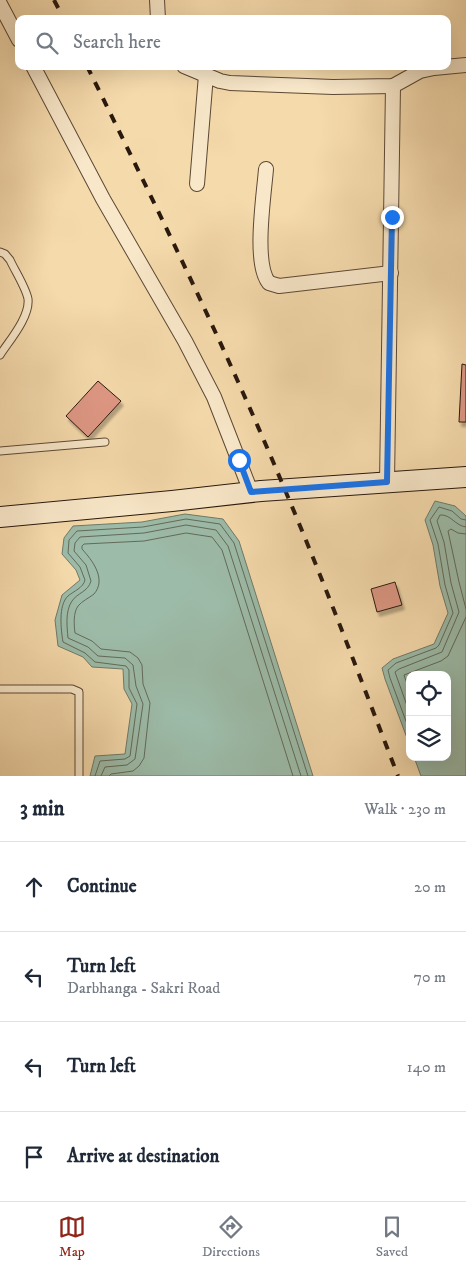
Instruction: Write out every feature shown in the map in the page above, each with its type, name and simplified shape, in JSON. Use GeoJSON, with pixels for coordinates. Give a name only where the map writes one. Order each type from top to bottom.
{"type":"FeatureCollection","features":[{"type":"Feature","properties":{"kind":"main road"},"geometry":{"type":"LineString","coordinates":[[0,517],[251,492],[466,477]]}},
{"type":"Feature","properties":{"kind":"street"},"geometry":{"type":"LineString","coordinates":[[157,0],[158,15]]}},
{"type":"Feature","properties":{"kind":"street"},"geometry":{"type":"LineString","coordinates":[[0,4],[15,32]]}},
{"type":"Feature","properties":{"kind":"street"},"geometry":{"type":"LineString","coordinates":[[451,66],[466,64]]}},
{"type":"Feature","properties":{"kind":"street"},"geometry":{"type":"LineString","coordinates":[[35,70],[103,199],[185,341],[214,397],[251,492]]}},
{"type":"Feature","properties":{"kind":"street"},"geometry":{"type":"LineString","coordinates":[[194,70],[220,81],[242,84],[333,87],[393,86],[425,70]]}},
{"type":"Feature","properties":{"kind":"street"},"geometry":{"type":"LineString","coordinates":[[197,184],[206,75]]}},
{"type":"Feature","properties":{"kind":"street"},"geometry":{"type":"LineString","coordinates":[[387,482],[393,86]]}},
{"type":"Feature","properties":{"kind":"street"},"geometry":{"type":"LineString","coordinates":[[266,169],[261,252],[264,272],[269,283],[279,286],[391,273]]}},
{"type":"Feature","properties":{"kind":"lane"},"geometry":{"type":"LineString","coordinates":[[0,252],[5,254],[10,260],[28,298],[28,307],[26,314],[0,355]]}},
{"type":"Feature","properties":{"kind":"lane"},"geometry":{"type":"LineString","coordinates":[[0,450],[106,442]]}},
{"type":"Feature","properties":{"kind":"lane"},"geometry":{"type":"LineString","coordinates":[[0,689],[72,689],[79,692],[79,776]]}},
{"type":"Feature","properties":{"kind":"water"},"geometry":{"type":"Polygon","coordinates":[[[435,501],[455,506],[466,516],[466,776],[421,776],[415,761],[451,761],[451,671],[406,671],[406,735],[382,668],[393,659],[434,644],[448,613],[440,586],[433,545],[425,520],[435,501]]]}},
{"type":"Feature","properties":{"kind":"water"},"geometry":{"type":"Polygon","coordinates":[[[185,514],[223,519],[239,541],[313,776],[90,776],[95,756],[125,754],[132,704],[124,689],[123,669],[92,667],[83,657],[58,646],[55,620],[62,595],[80,580],[76,570],[62,554],[64,538],[73,526],[142,522],[185,514]]]}},
{"type":"Feature","properties":{"kind":"building"},"geometry":{"type":"Polygon","coordinates":[[[462,364],[466,365],[466,422],[459,422],[462,364]]]}},
{"type":"Feature","properties":{"kind":"building"},"geometry":{"type":"Polygon","coordinates":[[[98,381],[121,401],[88,437],[66,416],[98,381]]]}},
{"type":"Feature","properties":{"kind":"building"},"geometry":{"type":"Polygon","coordinates":[[[395,582],[402,605],[377,612],[371,589],[395,582]]]}},
{"type":"Feature","properties":{"kind":"railway"},"geometry":{"type":"LineString","coordinates":[[54,0],[62,15]]}},
{"type":"Feature","properties":{"kind":"railway"},"geometry":{"type":"LineString","coordinates":[[89,70],[189,276],[262,436],[343,632],[398,776]]}},
{"type":"Feature","properties":{"kind":"route"},"geometry":{"type":"LineString","coordinates":[[239,460],[251,492],[387,482],[392,217]]}}]}
